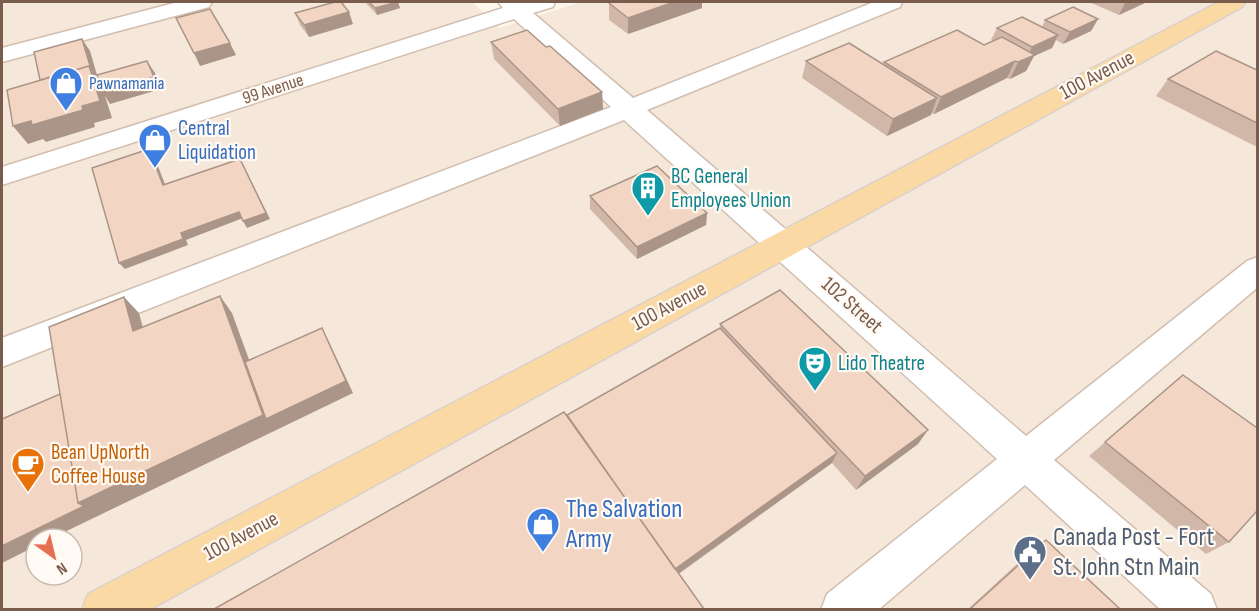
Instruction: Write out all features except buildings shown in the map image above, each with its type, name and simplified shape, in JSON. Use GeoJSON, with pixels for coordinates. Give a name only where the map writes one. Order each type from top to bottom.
{"type":"FeatureCollection","features":[{"type":"Feature","properties":{"kind":"main road","name":"100 Avenue"},"geometry":{"type":"LineString","coordinates":[[104,609],[1234,2]]}},
{"type":"Feature","properties":{"kind":"street"},"geometry":{"type":"LineString","coordinates":[[2,55],[201,2]]}},
{"type":"Feature","properties":{"kind":"street"},"geometry":{"type":"LineString","coordinates":[[2,352],[632,108],[892,2]]}},
{"type":"Feature","properties":{"kind":"street","name":"102 Street"},"geometry":{"type":"LineString","coordinates":[[524,4],[632,108],[1195,609]]}},
{"type":"Feature","properties":{"kind":"street","name":"99 Avenue"},"geometry":{"type":"LineString","coordinates":[[2,176],[524,4]]}},
{"type":"Feature","properties":{"kind":"street"},"geometry":{"type":"LineString","coordinates":[[843,609],[1257,269]]}},
{"type":"Feature","properties":{"kind":"shaded area"},"geometry":{"type":"Polygon","coordinates":[[[2,2],[472,2],[500,28],[581,2],[1257,2],[1257,609],[2,609],[2,2]]]}},
{"type":"Feature","properties":{"kind":"place","name":"Pawnamania"},"geometry":{"type":"Point","coordinates":[66,112]}},
{"type":"Feature","properties":{"kind":"place","name":"Central Liquidation"},"geometry":{"type":"Point","coordinates":[155,169]}},
{"type":"Feature","properties":{"kind":"place","name":"BC General Employees Union"},"geometry":{"type":"Point","coordinates":[648,217]}},
{"type":"Feature","properties":{"kind":"place","name":"Lido Theatre"},"geometry":{"type":"Point","coordinates":[815,392]}},
{"type":"Feature","properties":{"kind":"place","name":"Bean UpNorth Coffee House"},"geometry":{"type":"Point","coordinates":[28,493]}},
{"type":"Feature","properties":{"kind":"place","name":"The Salvation Army"},"geometry":{"type":"Point","coordinates":[543,553]}},
{"type":"Feature","properties":{"kind":"place","name":"Canada Post - Fort St. John Stn Main"},"geometry":{"type":"Point","coordinates":[1030,581]}}]}
